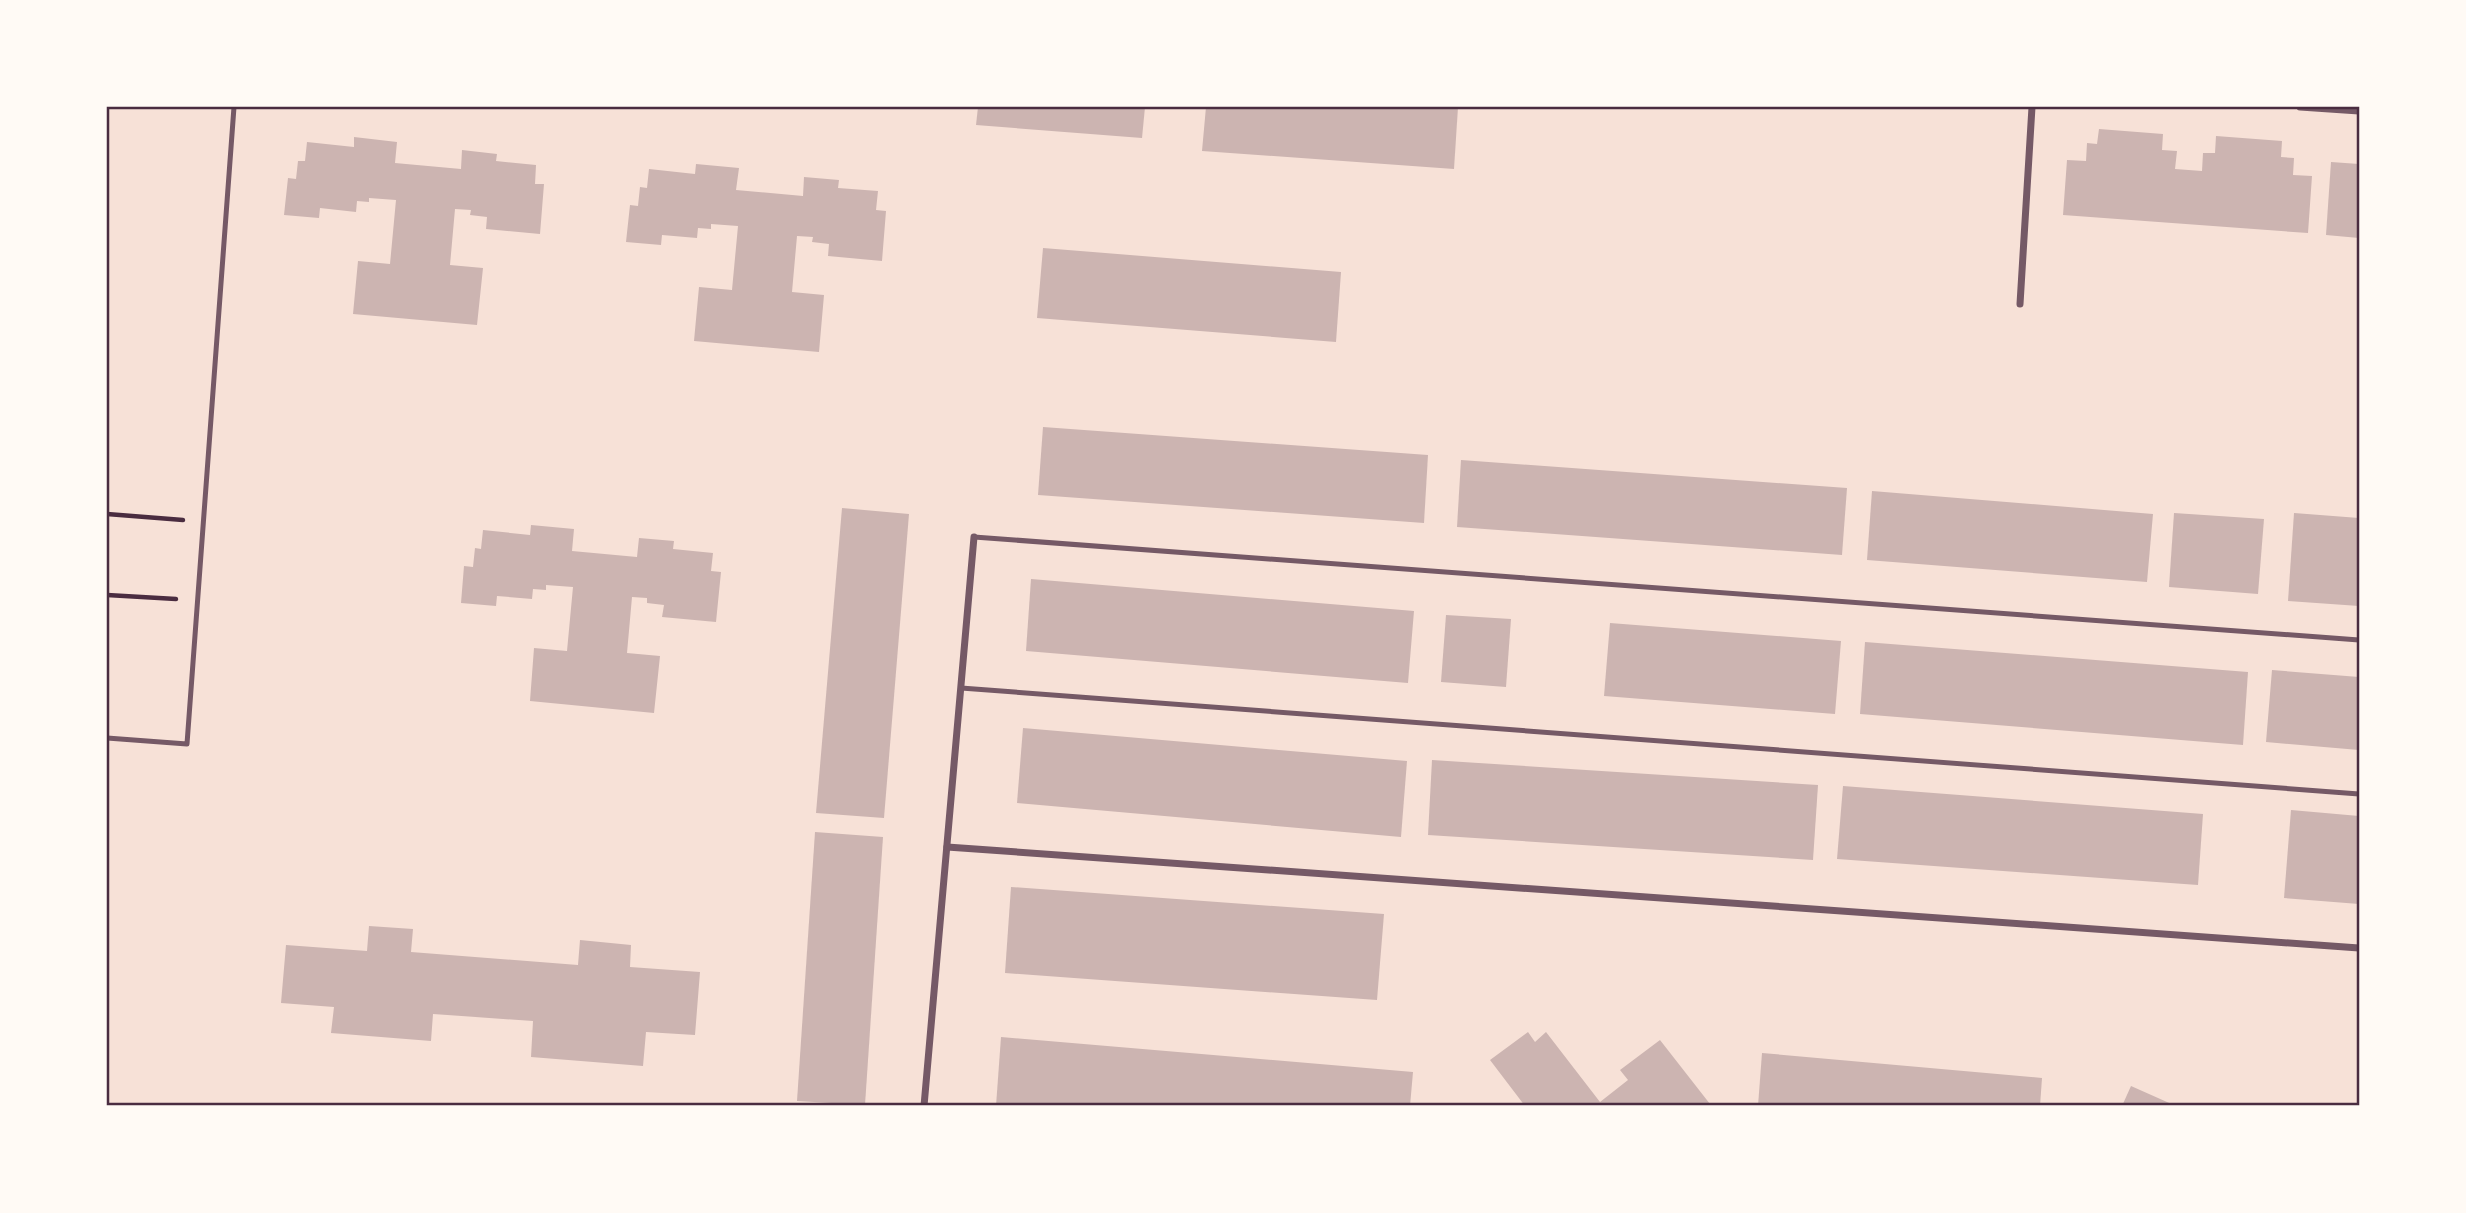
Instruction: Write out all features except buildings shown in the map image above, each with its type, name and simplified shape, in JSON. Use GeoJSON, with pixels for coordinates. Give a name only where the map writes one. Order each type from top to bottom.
{"type":"FeatureCollection","features":[{"type":"Feature","properties":{"kind":"street"},"geometry":{"type":"LineString","coordinates":[[2020,304],[2032,107]]}},
{"type":"Feature","properties":{"kind":"street"},"geometry":{"type":"LineString","coordinates":[[2300,107],[2359,111]]}},
{"type":"Feature","properties":{"kind":"street"},"geometry":{"type":"LineString","coordinates":[[924,1106],[974,537]]}},
{"type":"Feature","properties":{"kind":"street"},"geometry":{"type":"LineString","coordinates":[[947,846],[2359,948]]}},
{"type":"Feature","properties":{"kind":"lane"},"geometry":{"type":"LineString","coordinates":[[107,738],[187,744],[234,107]]}},
{"type":"Feature","properties":{"kind":"lane"},"geometry":{"type":"LineString","coordinates":[[974,537],[2359,640]]}},
{"type":"Feature","properties":{"kind":"lane"},"geometry":{"type":"LineString","coordinates":[[961,688],[2359,794]]}},
{"type":"Feature","properties":{"kind":"path"},"geometry":{"type":"LineString","coordinates":[[107,514],[204,521]]}},
{"type":"Feature","properties":{"kind":"path"},"geometry":{"type":"LineString","coordinates":[[107,595],[198,601]]}}]}
